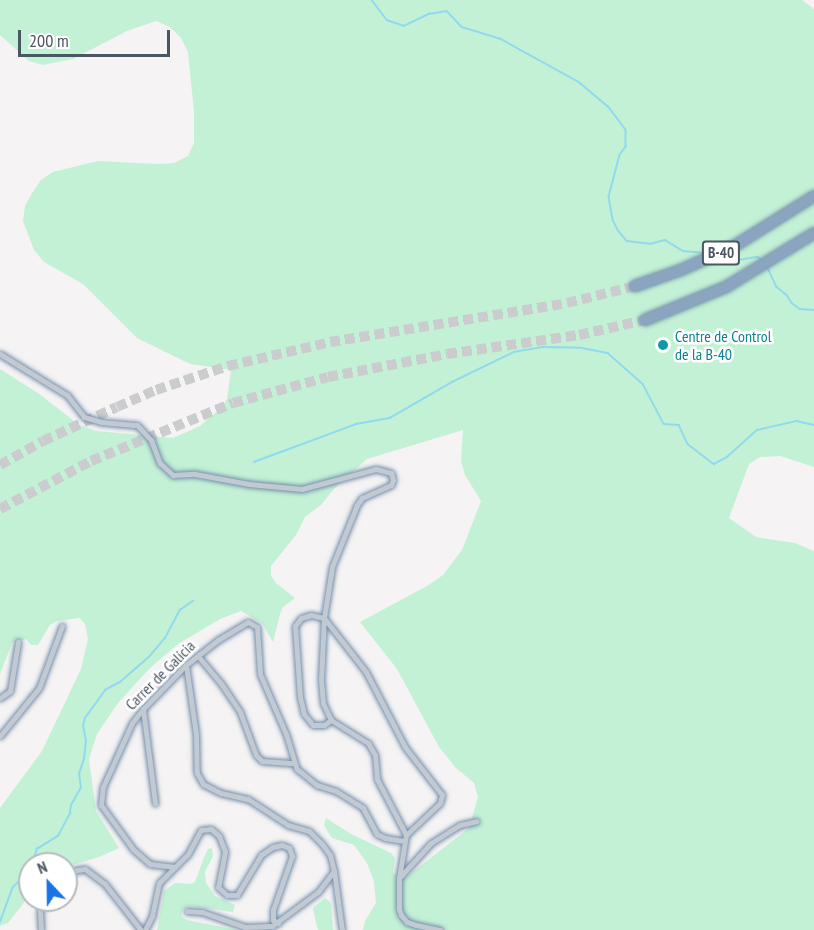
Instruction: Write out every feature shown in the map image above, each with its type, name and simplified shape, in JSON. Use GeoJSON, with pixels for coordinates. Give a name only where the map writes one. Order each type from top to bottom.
{"type":"FeatureCollection","features":[{"type":"Feature","properties":{"kind":"highway","name":"B-40"},"geometry":{"type":"LineString","coordinates":[[635,286],[719,254],[778,221],[814,196]]}},
{"type":"Feature","properties":{"kind":"highway","name":"B-40"},"geometry":{"type":"LineString","coordinates":[[645,320],[726,286],[814,233]]}},
{"type":"Feature","properties":{"kind":"street"},"geometry":{"type":"LineString","coordinates":[[0,354],[67,395],[84,417],[101,422],[137,425],[151,440],[160,463],[173,475],[202,475],[249,484],[302,489],[376,469],[391,473],[393,480],[391,485],[362,498],[352,514],[332,567],[324,618],[321,680],[323,703],[331,720],[368,743],[375,755],[377,779],[405,838],[399,878],[401,915],[407,922],[416,926],[440,930]]}},
{"type":"Feature","properties":{"kind":"street"},"geometry":{"type":"LineString","coordinates":[[198,656],[220,682],[240,712],[256,755],[262,761],[294,763],[297,769],[316,785],[336,791],[363,808],[377,834],[385,838],[405,838],[440,803],[442,795],[405,747],[366,672],[324,618],[311,615],[301,618],[295,626],[300,697],[304,714],[313,725],[324,725],[331,720]]}},
{"type":"Feature","properties":{"kind":"street","name":"Carrer de Galícia"},"geometry":{"type":"LineString","coordinates":[[175,867],[150,864],[133,849],[101,805],[103,787],[132,723],[143,709],[186,665],[248,622],[257,627],[260,674],[286,734],[294,763]]}},
{"type":"Feature","properties":{"kind":"street"},"geometry":{"type":"LineString","coordinates":[[0,736],[39,688],[62,626]]}},
{"type":"Feature","properties":{"kind":"street"},"geometry":{"type":"LineString","coordinates":[[0,698],[10,691],[18,642]]}},
{"type":"Feature","properties":{"kind":"street"},"geometry":{"type":"LineString","coordinates":[[186,665],[196,734],[197,772],[203,784],[221,793],[248,799],[288,825],[309,831],[330,855],[342,930]]}},
{"type":"Feature","properties":{"kind":"street"},"geometry":{"type":"LineString","coordinates":[[143,709],[155,803]]}},
{"type":"Feature","properties":{"kind":"street"},"geometry":{"type":"LineString","coordinates":[[399,878],[431,843],[460,825],[477,821]]}},
{"type":"Feature","properties":{"kind":"street"},"geometry":{"type":"LineString","coordinates":[[78,871],[85,869],[105,884],[143,930],[152,916],[159,883],[188,854],[201,830],[211,830],[219,836],[225,852],[218,887],[227,895],[237,895],[261,855],[273,847],[282,845],[289,848],[292,856],[273,910],[273,920],[278,922]]}},
{"type":"Feature","properties":{"kind":"street"},"geometry":{"type":"LineString","coordinates":[[187,911],[202,912],[245,927],[264,927],[278,922],[318,892],[334,871]]}},
{"type":"Feature","properties":{"kind":"street"},"geometry":{"type":"LineString","coordinates":[[40,912],[41,930]]}},
{"type":"Feature","properties":{"kind":"green space"},"geometry":{"type":"Polygon","coordinates":[[[0,0],[802,0],[814,9],[814,467],[780,456],[760,457],[749,464],[729,518],[756,537],[795,543],[814,551],[814,930],[363,930],[365,921],[376,903],[374,881],[367,863],[354,845],[332,838],[324,825],[326,818],[351,834],[391,853],[395,858],[393,873],[405,878],[469,828],[478,797],[474,783],[456,768],[439,747],[397,669],[360,622],[443,575],[462,550],[481,501],[465,475],[461,461],[463,430],[367,459],[333,490],[321,505],[305,517],[296,535],[271,566],[271,576],[276,583],[295,598],[283,607],[273,642],[262,623],[241,611],[220,619],[178,644],[150,668],[118,703],[97,734],[89,759],[96,811],[119,848],[78,863],[78,852],[18,852],[18,910],[8,923],[0,926],[0,808],[42,751],[81,669],[88,639],[85,624],[80,618],[57,621],[50,625],[38,645],[31,645],[26,639],[12,643],[0,674],[0,369],[38,393],[78,424],[96,431],[173,438],[200,426],[222,407],[227,399],[231,370],[190,364],[137,338],[83,284],[44,262],[34,250],[23,221],[25,206],[32,193],[41,180],[53,172],[98,161],[158,164],[174,163],[188,156],[194,143],[194,112],[188,52],[181,38],[170,27],[156,21],[127,31],[73,59],[43,65],[29,61],[0,35],[0,0]]]}},
{"type":"Feature","properties":{"kind":"green space"},"geometry":{"type":"Polygon","coordinates":[[[212,848],[213,856],[205,872],[206,883],[215,896],[235,905],[233,912],[190,906],[183,909],[181,916],[187,920],[237,930],[157,930],[164,891],[175,883],[195,882],[208,849],[212,848]]]}},
{"type":"Feature","properties":{"kind":"green space"},"geometry":{"type":"Polygon","coordinates":[[[325,898],[331,903],[333,930],[318,930],[316,923],[313,908],[325,898]]]}},
{"type":"Feature","properties":{"kind":"waterway"},"geometry":{"type":"LineString","coordinates":[[372,0],[387,20],[404,26],[429,14],[447,11],[462,27],[499,38],[579,82],[608,106],[626,130],[626,147],[620,155],[609,197],[613,220],[618,230],[627,241],[650,244],[665,240],[683,251],[704,253]]}},
{"type":"Feature","properties":{"kind":"waterway"},"geometry":{"type":"LineString","coordinates":[[724,256],[738,260],[758,257],[762,260]]}},
{"type":"Feature","properties":{"kind":"waterway"},"geometry":{"type":"LineString","coordinates":[[768,268],[777,287],[787,295],[792,303],[800,309],[814,310]]}},
{"type":"Feature","properties":{"kind":"waterway"},"geometry":{"type":"LineString","coordinates":[[254,462],[356,424],[390,418],[452,382],[514,352],[543,347],[582,348],[608,353],[643,384],[664,424],[679,425],[688,444],[714,464],[727,457],[757,430],[797,421],[814,425]]}},
{"type":"Feature","properties":{"kind":"waterway"},"geometry":{"type":"LineString","coordinates":[[36,852],[37,849],[58,836],[81,788],[79,774],[86,741],[83,726],[85,718],[105,690],[120,682],[149,657],[165,638],[180,610],[193,601]]}},
{"type":"Feature","properties":{"kind":"waterway"},"geometry":{"type":"LineString","coordinates":[[0,922],[13,887],[18,882]]}},
{"type":"Feature","properties":{"kind":"tunnel"},"geometry":{"type":"LineString","coordinates":[[0,465],[43,441],[156,390],[228,366],[330,342],[567,303],[635,286]]}},
{"type":"Feature","properties":{"kind":"tunnel"},"geometry":{"type":"LineString","coordinates":[[0,509],[91,461],[233,403],[328,377],[447,354],[579,335],[645,320]]}},
{"type":"Feature","properties":{"kind":"place","name":"Centre de Control de la B-40"},"geometry":{"type":"Point","coordinates":[663,345]}}]}
